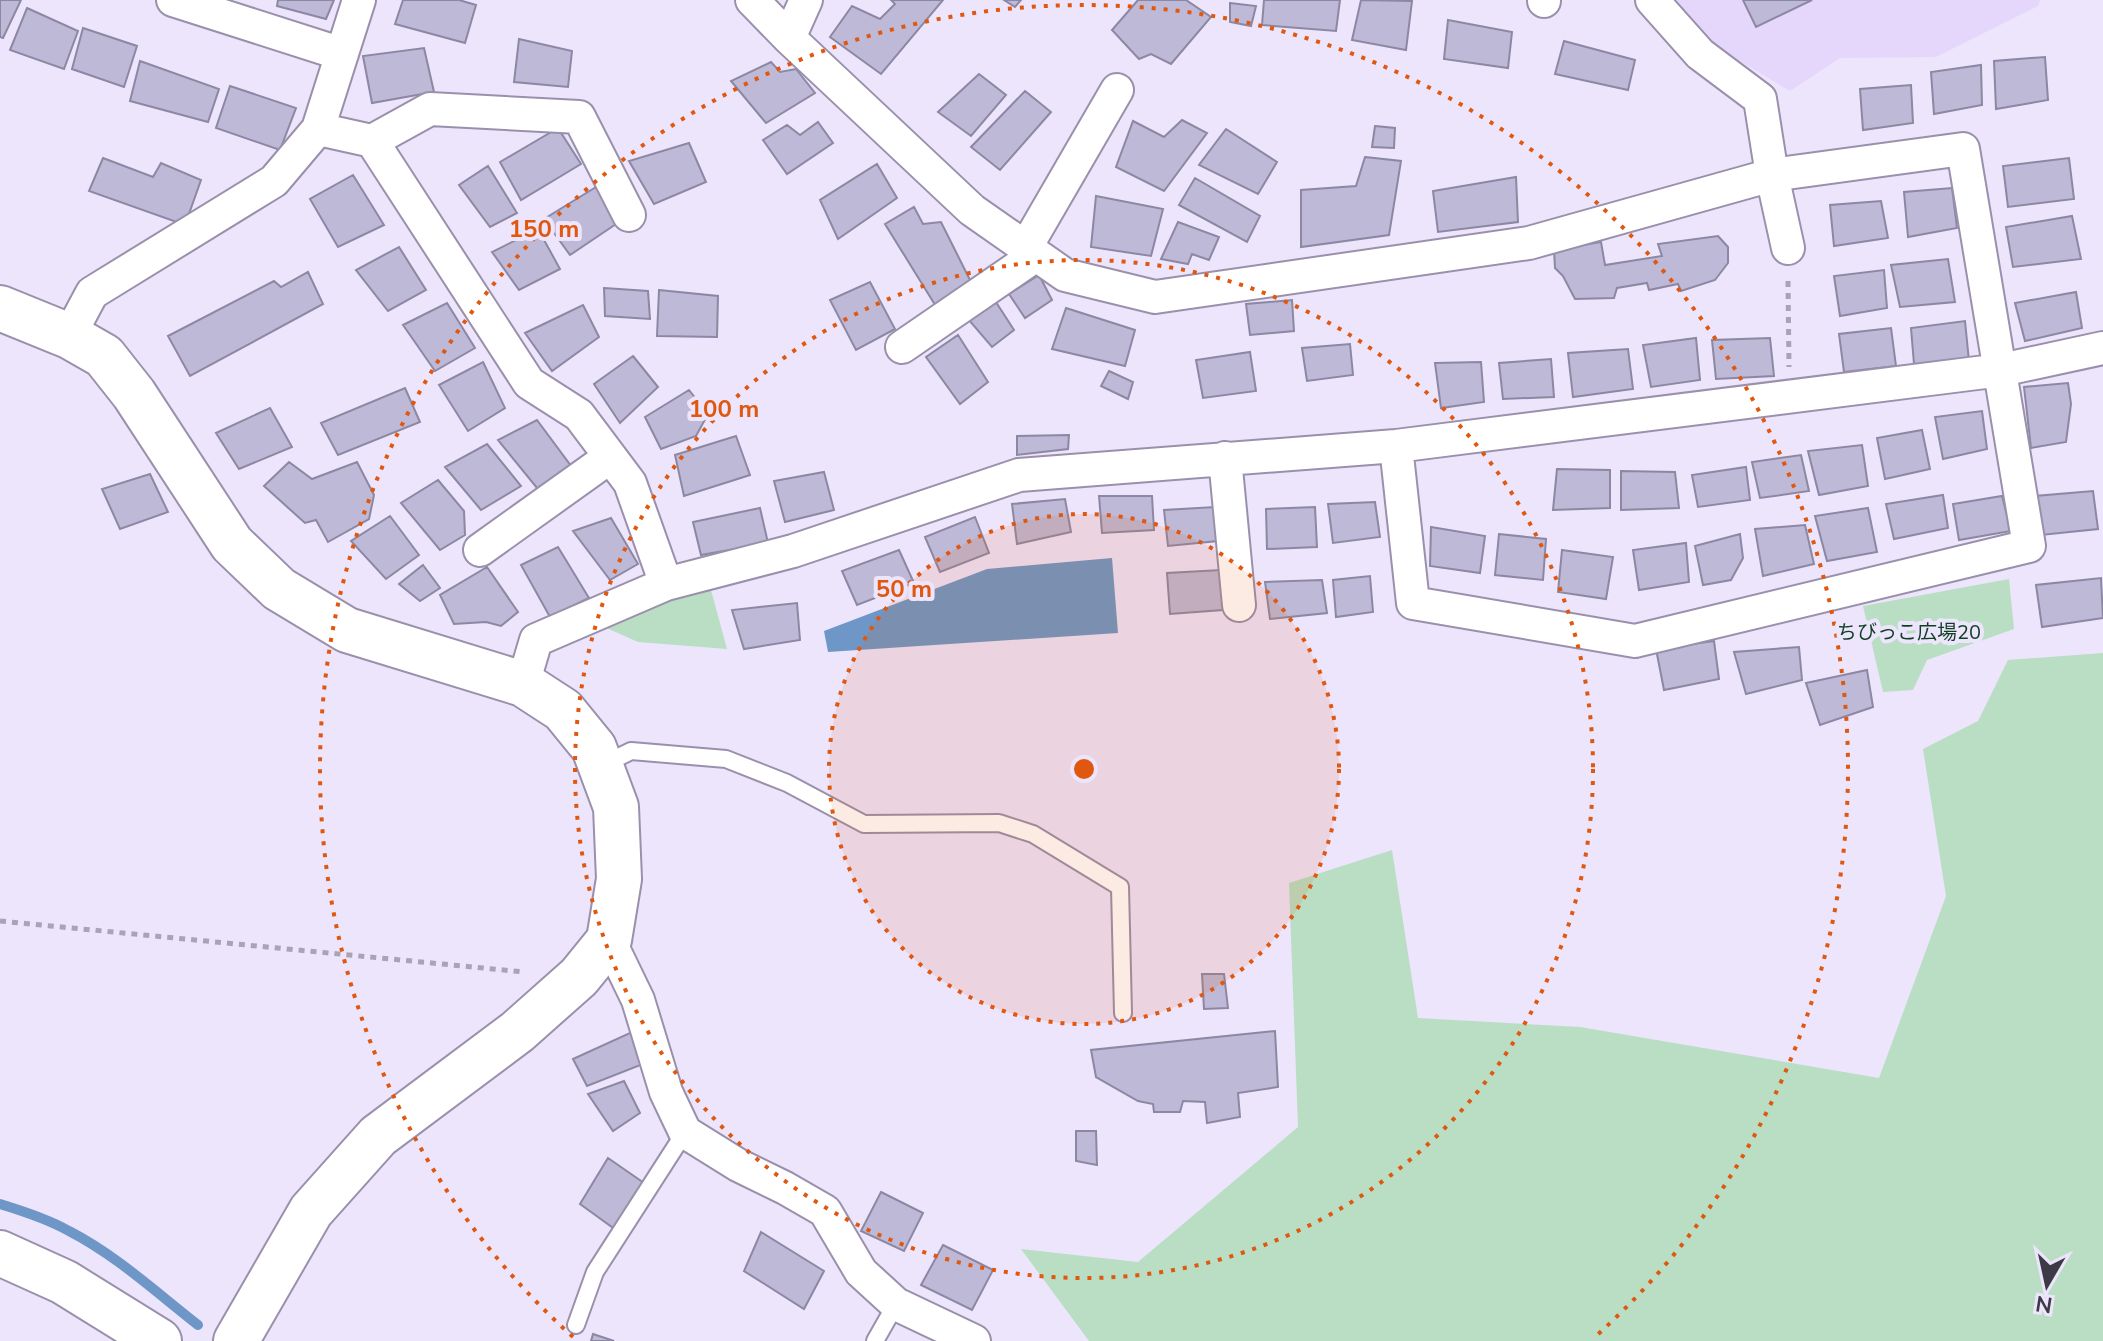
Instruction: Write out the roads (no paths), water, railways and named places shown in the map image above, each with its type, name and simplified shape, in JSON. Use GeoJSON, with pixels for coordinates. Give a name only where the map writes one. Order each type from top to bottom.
{"type":"FeatureCollection","features":[{"type":"Feature","properties":{"kind":"street"},"geometry":{"type":"LineString","coordinates":[[173,0],[342,54]]}},
{"type":"Feature","properties":{"kind":"street"},"geometry":{"type":"LineString","coordinates":[[69,336],[92,293],[274,181],[318,129],[359,0]]}},
{"type":"Feature","properties":{"kind":"street"},"geometry":{"type":"LineString","coordinates":[[752,0],[972,210],[1065,275],[1155,297],[1529,243],[1772,175],[1963,149],[2029,546],[1635,641],[1413,603],[1396,446]]}},
{"type":"Feature","properties":{"kind":"street"},"geometry":{"type":"LineString","coordinates":[[789,38],[806,0]]}},
{"type":"Feature","properties":{"kind":"street"},"geometry":{"type":"LineString","coordinates":[[1652,0],[1700,54],[1760,99],[1788,248]]}},
{"type":"Feature","properties":{"kind":"street"},"geometry":{"type":"LineString","coordinates":[[902,347],[1031,251],[1117,90]]}},
{"type":"Feature","properties":{"kind":"street"},"geometry":{"type":"LineString","coordinates":[[318,129],[372,141],[430,109],[579,117],[629,215]]}},
{"type":"Feature","properties":{"kind":"street"},"geometry":{"type":"LineString","coordinates":[[372,141],[529,383],[579,415],[630,483],[666,584]]}},
{"type":"Feature","properties":{"kind":"street"},"geometry":{"type":"LineString","coordinates":[[0,308],[69,336],[104,356],[134,394],[232,544],[279,589],[347,630],[523,684],[563,710],[594,748],[616,807],[619,879],[609,940],[579,977],[517,1032],[378,1136],[311,1211],[236,1341]]}},
{"type":"Feature","properties":{"kind":"street"},"geometry":{"type":"LineString","coordinates":[[523,684],[536,640],[666,584],[793,551],[1019,475],[1396,446],[2001,370],[2103,348]]}},
{"type":"Feature","properties":{"kind":"street"},"geometry":{"type":"LineString","coordinates":[[480,550],[610,457]]}},
{"type":"Feature","properties":{"kind":"street"},"geometry":{"type":"LineString","coordinates":[[1225,458],[1239,605]]}},
{"type":"Feature","properties":{"kind":"street"},"geometry":{"type":"LineString","coordinates":[[609,940],[638,1000],[666,1092],[685,1132],[738,1165],[825,1211],[861,1272],[896,1304],[974,1341]]}},
{"type":"Feature","properties":{"kind":"street"},"geometry":{"type":"LineString","coordinates":[[0,1253],[64,1282],[159,1341]]}},
{"type":"Feature","properties":{"kind":"lane"},"geometry":{"type":"LineString","coordinates":[[601,766],[631,751],[726,759],[787,783],[864,824],[999,823],[1033,834],[1120,887],[1123,1013]]}},
{"type":"Feature","properties":{"kind":"lane"},"geometry":{"type":"LineString","coordinates":[[576,1325],[595,1272],[685,1132]]}},
{"type":"Feature","properties":{"kind":"lane"},"geometry":{"type":"LineString","coordinates":[[875,1341],[896,1304]]}},
{"type":"Feature","properties":{"kind":"water"},"geometry":{"type":"Polygon","coordinates":[[[1112,558],[1118,633],[828,652],[824,631],[987,569],[1112,558]]]}},
{"type":"Feature","properties":{"kind":"waterway"},"geometry":{"type":"LineString","coordinates":[[0,1204],[44,1219],[103,1251],[198,1325]]}},
{"type":"Feature","properties":{"kind":"park label","name":"ちびっこ広場20"},"geometry":{"type":"Point","coordinates":[1909,632]}}]}
